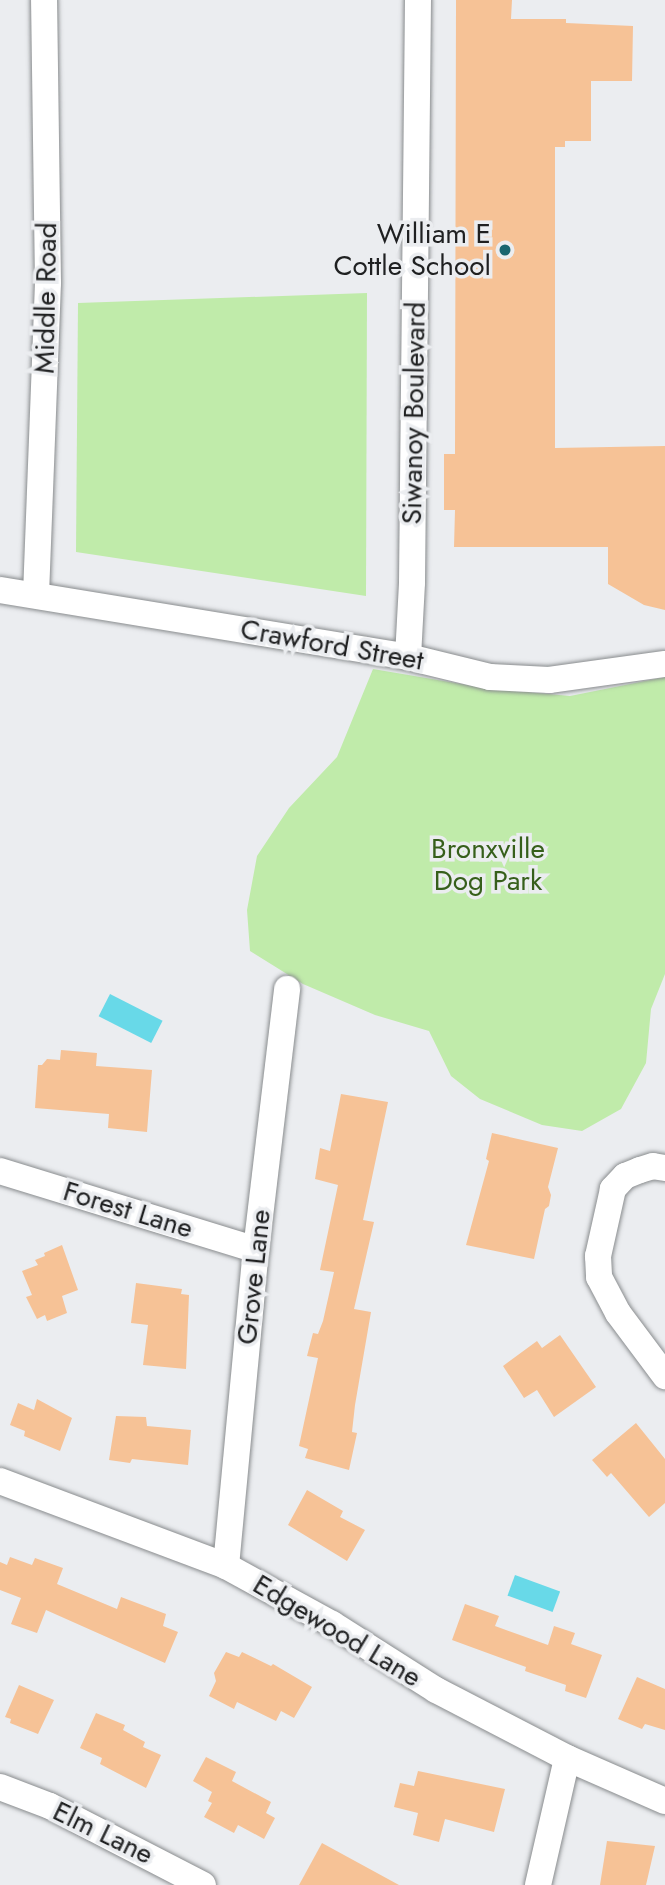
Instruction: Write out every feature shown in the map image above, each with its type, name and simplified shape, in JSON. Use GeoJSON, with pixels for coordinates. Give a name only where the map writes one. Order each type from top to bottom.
{"type":"FeatureCollection","features":[{"type":"Feature","properties":{"kind":"street","name":"Middle Road"},"geometry":{"type":"LineString","coordinates":[[36,595],[48,284],[44,0]]}},
{"type":"Feature","properties":{"kind":"street","name":"Siwanoy Boulevard"},"geometry":{"type":"LineString","coordinates":[[408,657],[412,582],[418,0]]}},
{"type":"Feature","properties":{"kind":"street","name":"Crawford Street"},"geometry":{"type":"LineString","coordinates":[[0,590],[408,657],[489,677],[549,680],[665,664]]}},
{"type":"Feature","properties":{"kind":"street","name":"Grove Lane"},"geometry":{"type":"LineString","coordinates":[[226,1566],[256,1250],[287,989]]}},
{"type":"Feature","properties":{"kind":"street"},"geometry":{"type":"LineString","coordinates":[[665,1168],[653,1166],[625,1176],[613,1189],[598,1256],[599,1277],[618,1313],[665,1376]]}},
{"type":"Feature","properties":{"kind":"street","name":"Forest Lane"},"geometry":{"type":"LineString","coordinates":[[0,1171],[256,1250]]}},
{"type":"Feature","properties":{"kind":"street","name":"Edgewood Lane"},"geometry":{"type":"LineString","coordinates":[[0,1481],[226,1566],[332,1624],[436,1690],[567,1758],[665,1801]]}},
{"type":"Feature","properties":{"kind":"street"},"geometry":{"type":"LineString","coordinates":[[538,1885],[567,1758]]}},
{"type":"Feature","properties":{"kind":"street","name":"Elm Lane"},"geometry":{"type":"LineString","coordinates":[[0,1787],[50,1806],[203,1885]]}},
{"type":"Feature","properties":{"kind":"green space"},"geometry":{"type":"Polygon","coordinates":[[[367,293],[366,596],[76,552],[78,303],[367,293]]]}},
{"type":"Feature","properties":{"kind":"green space","name":"Bronxville Dog Park"},"geometry":{"type":"Polygon","coordinates":[[[373,669],[485,688],[570,696],[665,677],[665,974],[651,1009],[646,1063],[621,1109],[582,1131],[542,1125],[480,1099],[451,1076],[429,1031],[375,1015],[303,984],[250,951],[247,910],[257,856],[289,808],[337,757],[373,669]]]}},
{"type":"Feature","properties":{"kind":"water"},"geometry":{"type":"Polygon","coordinates":[[[110,994],[163,1021],[151,1043],[99,1016],[110,994]]]}},
{"type":"Feature","properties":{"kind":"water"},"geometry":{"type":"Polygon","coordinates":[[[515,1575],[560,1591],[553,1612],[507,1596],[515,1575]]]}},
{"type":"Feature","properties":{"kind":"building","name":"William E Cottle School"},"geometry":{"type":"Polygon","coordinates":[[[456,0],[512,0],[511,19],[566,19],[566,23],[633,26],[632,81],[591,81],[591,141],[565,141],[565,147],[555,147],[555,448],[665,446],[665,610],[644,605],[608,584],[608,547],[454,547],[455,510],[444,510],[444,454],[455,454],[456,0]]]}},
{"type":"Feature","properties":{"kind":"building"},"geometry":{"type":"Polygon","coordinates":[[[61,1050],[97,1053],[96,1066],[152,1070],[147,1132],[108,1128],[109,1114],[35,1108],[38,1065],[42,1065],[47,1059],[60,1060],[61,1050]]]}},
{"type":"Feature","properties":{"kind":"building"},"geometry":{"type":"Polygon","coordinates":[[[341,1094],[388,1102],[363,1220],[374,1222],[354,1309],[371,1312],[355,1405],[352,1432],[357,1433],[349,1470],[305,1458],[308,1449],[299,1446],[318,1358],[307,1356],[313,1333],[318,1334],[323,1321],[334,1272],[320,1270],[338,1185],[315,1179],[320,1148],[330,1151],[341,1094]]]}},
{"type":"Feature","properties":{"kind":"building"},"geometry":{"type":"Polygon","coordinates":[[[492,1133],[558,1148],[548,1187],[551,1195],[549,1206],[545,1209],[534,1259],[466,1245],[489,1161],[486,1159],[492,1133]]]}},
{"type":"Feature","properties":{"kind":"building"},"geometry":{"type":"Polygon","coordinates":[[[62,1245],[78,1290],[62,1296],[67,1313],[47,1321],[45,1315],[37,1319],[26,1297],[32,1295],[22,1271],[38,1265],[35,1260],[62,1245]]]}},
{"type":"Feature","properties":{"kind":"building"},"geometry":{"type":"Polygon","coordinates":[[[136,1283],[182,1289],[181,1294],[189,1295],[186,1369],[143,1365],[148,1325],[131,1323],[136,1283]]]}},
{"type":"Feature","properties":{"kind":"building"},"geometry":{"type":"Polygon","coordinates":[[[560,1335],[596,1387],[554,1417],[537,1390],[524,1398],[503,1366],[537,1341],[542,1348],[560,1335]]]}},
{"type":"Feature","properties":{"kind":"building"},"geometry":{"type":"Polygon","coordinates":[[[37,1399],[72,1418],[60,1451],[24,1436],[25,1431],[10,1425],[18,1403],[34,1410],[37,1399]]]}},
{"type":"Feature","properties":{"kind":"building"},"geometry":{"type":"Polygon","coordinates":[[[116,1416],[146,1417],[147,1426],[191,1430],[188,1465],[132,1459],[130,1463],[109,1460],[116,1416]]]}},
{"type":"Feature","properties":{"kind":"building"},"geometry":{"type":"Polygon","coordinates":[[[636,1423],[665,1459],[665,1503],[649,1517],[611,1473],[607,1477],[592,1460],[636,1423]]]}},
{"type":"Feature","properties":{"kind":"building"},"geometry":{"type":"Polygon","coordinates":[[[307,1490],[343,1511],[340,1517],[365,1530],[347,1561],[288,1525],[307,1490]]]}},
{"type":"Feature","properties":{"kind":"building"},"geometry":{"type":"Polygon","coordinates":[[[10,1557],[32,1565],[35,1558],[63,1568],[57,1584],[117,1609],[121,1597],[166,1614],[163,1626],[178,1632],[165,1663],[46,1610],[37,1633],[11,1624],[21,1598],[0,1590],[0,1562],[7,1565],[10,1557]]]}},
{"type":"Feature","properties":{"kind":"building"},"geometry":{"type":"Polygon","coordinates":[[[465,1604],[499,1616],[495,1626],[548,1645],[554,1626],[575,1633],[571,1644],[602,1655],[586,1698],[565,1691],[566,1685],[525,1671],[526,1667],[452,1640],[465,1604]]]}},
{"type":"Feature","properties":{"kind":"building"},"geometry":{"type":"Polygon","coordinates":[[[226,1652],[239,1657],[242,1652],[271,1666],[273,1664],[312,1687],[294,1718],[281,1711],[276,1721],[237,1702],[234,1709],[209,1696],[216,1681],[214,1673],[226,1652]]]}},
{"type":"Feature","properties":{"kind":"building"},"geometry":{"type":"Polygon","coordinates":[[[637,1677],[665,1689],[665,1730],[645,1724],[642,1729],[618,1719],[637,1677]]]}},
{"type":"Feature","properties":{"kind":"building"},"geometry":{"type":"Polygon","coordinates":[[[19,1685],[54,1700],[38,1734],[10,1723],[11,1719],[5,1717],[19,1685]]]}},
{"type":"Feature","properties":{"kind":"building"},"geometry":{"type":"Polygon","coordinates":[[[96,1713],[125,1725],[123,1730],[145,1742],[143,1747],[161,1755],[146,1788],[100,1764],[102,1758],[80,1748],[96,1713]]]}},
{"type":"Feature","properties":{"kind":"building"},"geometry":{"type":"Polygon","coordinates":[[[206,1757],[236,1772],[232,1781],[271,1802],[266,1813],[275,1818],[264,1839],[238,1825],[234,1833],[204,1817],[212,1803],[208,1801],[212,1792],[193,1781],[206,1757]]]}},
{"type":"Feature","properties":{"kind":"building"},"geometry":{"type":"Polygon","coordinates":[[[418,1771],[505,1789],[494,1832],[445,1819],[439,1842],[413,1835],[418,1813],[394,1807],[400,1783],[414,1786],[418,1771]]]}},
{"type":"Feature","properties":{"kind":"building"},"geometry":{"type":"Polygon","coordinates":[[[607,1841],[655,1846],[646,1885],[600,1885],[607,1841]]]}},
{"type":"Feature","properties":{"kind":"building"},"geometry":{"type":"Polygon","coordinates":[[[322,1843],[399,1885],[299,1885],[322,1843]]]}},
{"type":"Feature","properties":{"kind":"place","name":"William E Cottle School"},"geometry":{"type":"Point","coordinates":[505,250]}}]}
